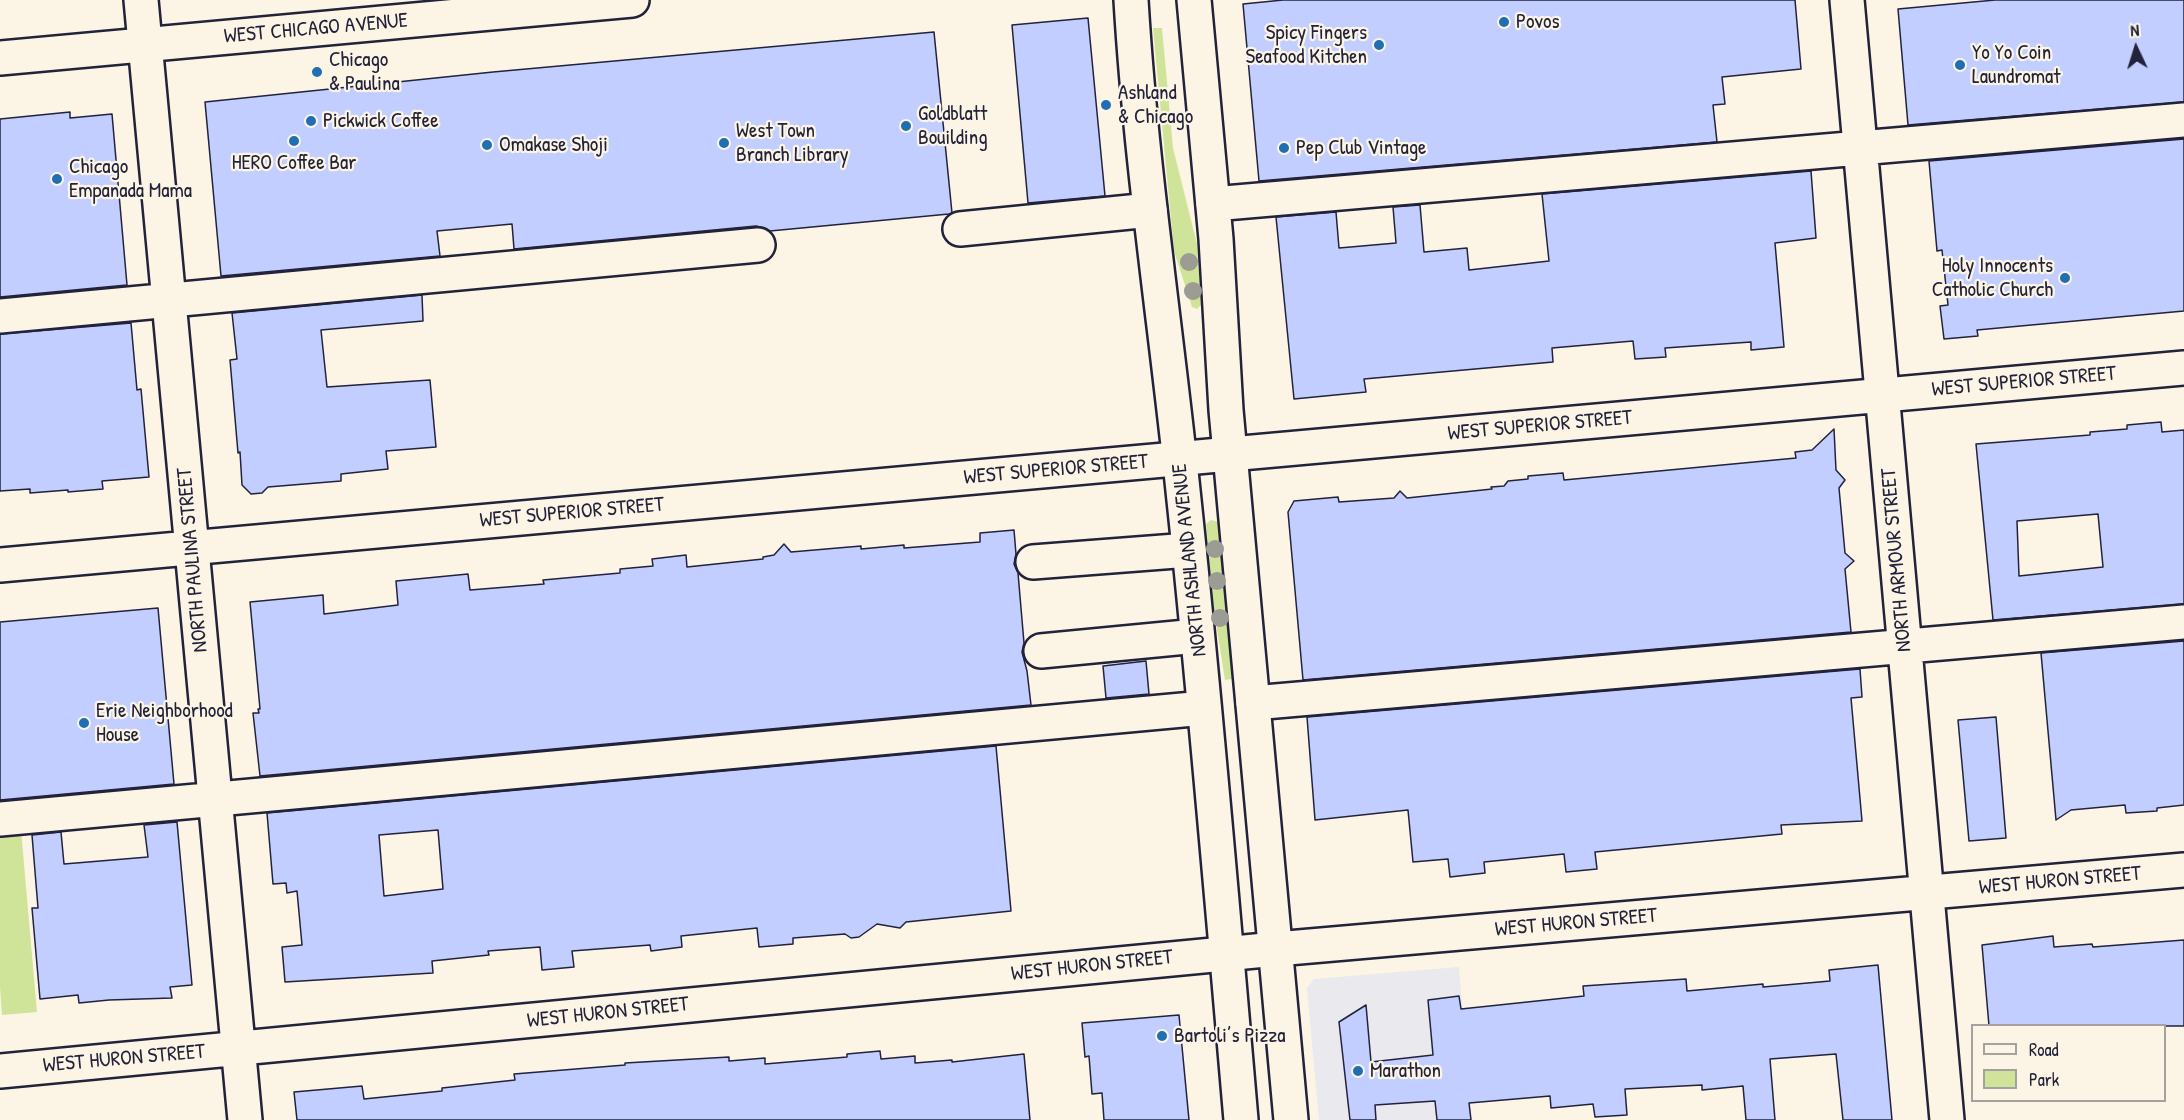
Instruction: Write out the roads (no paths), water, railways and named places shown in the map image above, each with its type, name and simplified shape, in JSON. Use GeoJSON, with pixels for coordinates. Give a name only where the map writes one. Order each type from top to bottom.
{"type":"FeatureCollection","features":[{"type":"Feature","properties":{"kind":"street","name":"NORTH PAULINA STREET"},"geometry":{"type":"LineString","coordinates":[[141,0],[245,1120]]}},
{"type":"Feature","properties":{"kind":"street","name":"WEST CHICAGO AVENUE"},"geometry":{"type":"LineString","coordinates":[[0,58],[632,0]]}},
{"type":"Feature","properties":{"kind":"street","name":"NORTH ASHLAND AVENUE"},"geometry":{"type":"LineString","coordinates":[[1131,0],[1150,210],[1189,549],[1241,1120]]}},
{"type":"Feature","properties":{"kind":"street"},"geometry":{"type":"LineString","coordinates":[[1194,0],[1213,204],[1230,454],[1292,1120]]}},
{"type":"Feature","properties":{"kind":"street","name":"NORTH ARMOUR STREET"},"geometry":{"type":"LineString","coordinates":[[1847,0],[1947,1120]]}},
{"type":"Feature","properties":{"kind":"street"},"geometry":{"type":"LineString","coordinates":[[1213,204],[2184,120]]}},
{"type":"Feature","properties":{"kind":"street"},"geometry":{"type":"LineString","coordinates":[[960,229],[1150,210]]}},
{"type":"Feature","properties":{"kind":"street"},"geometry":{"type":"LineString","coordinates":[[0,316],[758,245]]}},
{"type":"Feature","properties":{"kind":"street","name":"WEST SUPERIOR STREET"},"geometry":{"type":"LineString","coordinates":[[0,565],[2184,368]]}},
{"type":"Feature","properties":{"kind":"street"},"geometry":{"type":"LineString","coordinates":[[1033,562],[1189,549]]}},
{"type":"Feature","properties":{"kind":"street"},"geometry":{"type":"LineString","coordinates":[[1253,704],[2184,622]]}},
{"type":"Feature","properties":{"kind":"street"},"geometry":{"type":"LineString","coordinates":[[1041,651],[1197,636]]}},
{"type":"Feature","properties":{"kind":"street"},"geometry":{"type":"LineString","coordinates":[[0,819],[1204,708]]}},
{"type":"Feature","properties":{"kind":"street","name":"WEST HURON STREET"},"geometry":{"type":"LineString","coordinates":[[0,1071],[1276,949],[2184,870]]}},
{"type":"Feature","properties":{"kind":"place","name":"Povos"},"geometry":{"type":"Point","coordinates":[1504,22]}},
{"type":"Feature","properties":{"kind":"place","name":"Spicy Fingers Seafood Kitchen"},"geometry":{"type":"Point","coordinates":[1379,45]}},
{"type":"Feature","properties":{"kind":"place","name":"Yo Yo Coin Laundromat"},"geometry":{"type":"Point","coordinates":[1960,65]}},
{"type":"Feature","properties":{"kind":"place","name":"Chicago & Paulina"},"geometry":{"type":"Point","coordinates":[317,72]}},
{"type":"Feature","properties":{"kind":"place","name":"Ashland & Chicago"},"geometry":{"type":"Point","coordinates":[1106,105]}},
{"type":"Feature","properties":{"kind":"place","name":"Pickwick Coffee"},"geometry":{"type":"Point","coordinates":[311,121]}},
{"type":"Feature","properties":{"kind":"place","name":"Goldblatt Bouilding"},"geometry":{"type":"Point","coordinates":[906,126]}},
{"type":"Feature","properties":{"kind":"place","name":"HERO Coffee Bar"},"geometry":{"type":"Point","coordinates":[294,141]}},
{"type":"Feature","properties":{"kind":"place","name":"West Town Branch Library"},"geometry":{"type":"Point","coordinates":[724,143]}},
{"type":"Feature","properties":{"kind":"place","name":"Omakase Shoji"},"geometry":{"type":"Point","coordinates":[487,145]}},
{"type":"Feature","properties":{"kind":"place","name":"Pep Club Vintage"},"geometry":{"type":"Point","coordinates":[1284,148]}},
{"type":"Feature","properties":{"kind":"place","name":"Chicago Empanada Mama"},"geometry":{"type":"Point","coordinates":[57,179]}},
{"type":"Feature","properties":{"kind":"place","name":"Holy Innocents Catholic Church"},"geometry":{"type":"Point","coordinates":[2065,278]}},
{"type":"Feature","properties":{"kind":"place","name":"Erie Neighborhood House"},"geometry":{"type":"Point","coordinates":[84,723]}},
{"type":"Feature","properties":{"kind":"place","name":"Bartoli’s Pizza"},"geometry":{"type":"Point","coordinates":[1162,1036]}},
{"type":"Feature","properties":{"kind":"place","name":"Marathon"},"geometry":{"type":"Point","coordinates":[1358,1071]}}]}
